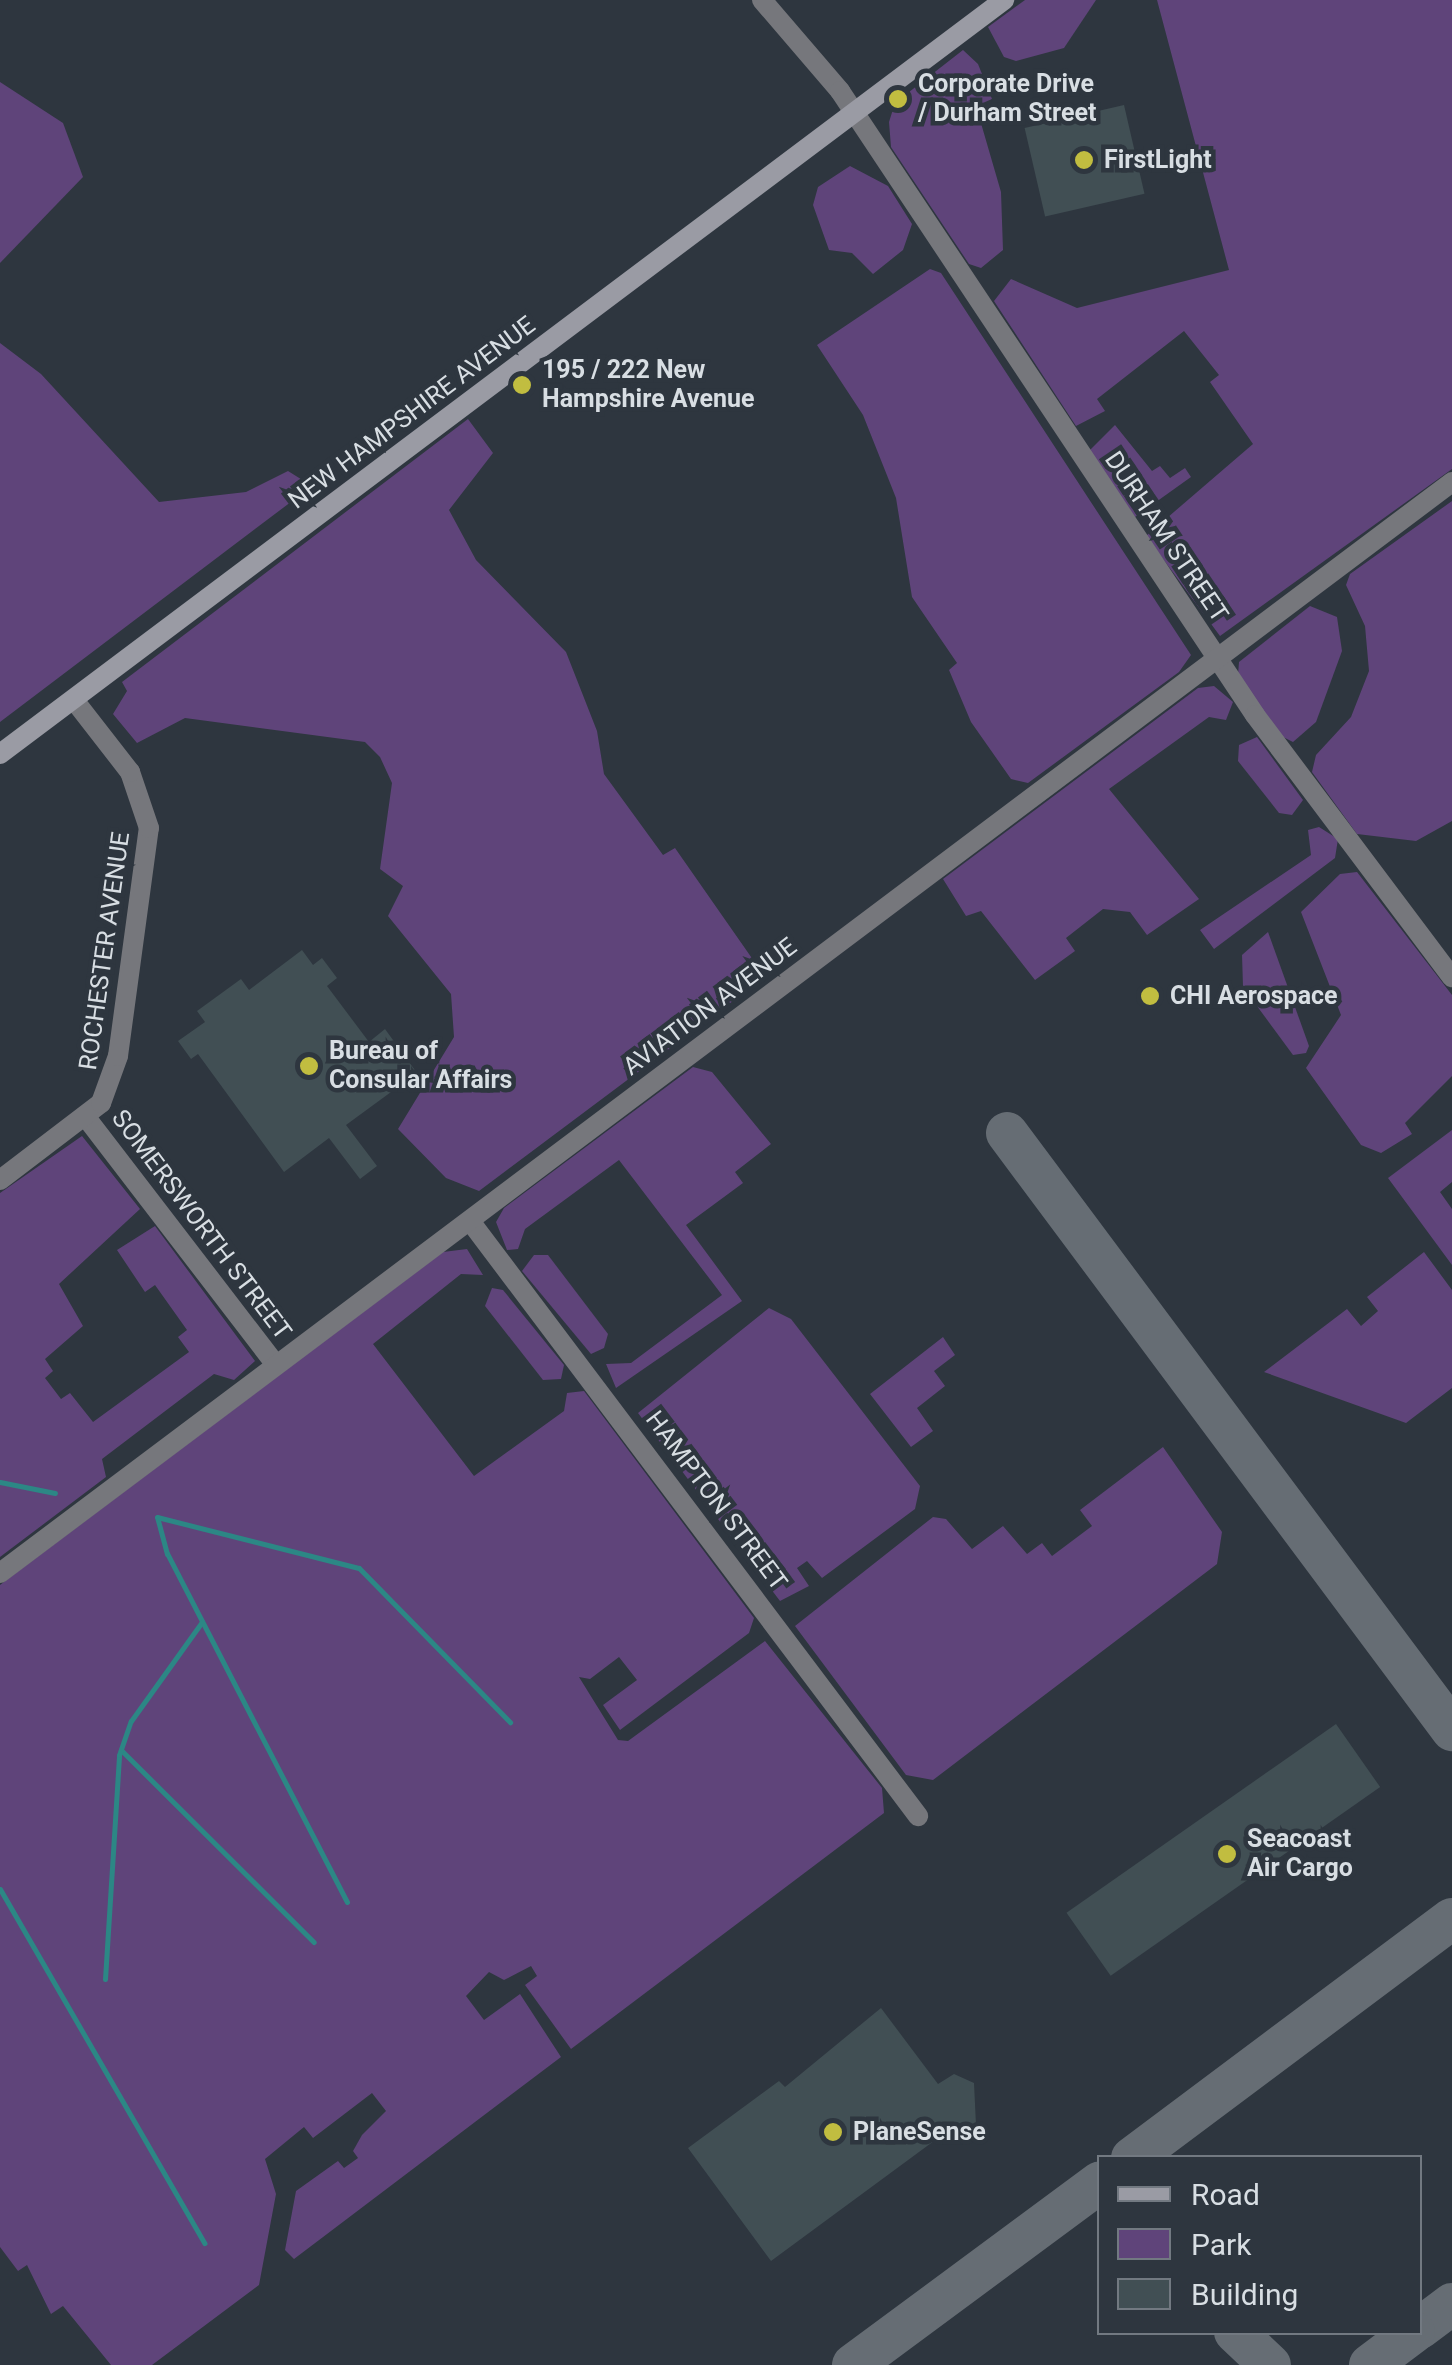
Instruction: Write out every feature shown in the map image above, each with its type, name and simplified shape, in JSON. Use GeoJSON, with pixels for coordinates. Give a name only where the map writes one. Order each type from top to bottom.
{"type":"FeatureCollection","features":[{"type":"Feature","properties":{"kind":"street","name":"DURHAM STREET"},"geometry":{"type":"LineString","coordinates":[[762,0],[855,112],[1216,658],[1452,977]]}},
{"type":"Feature","properties":{"kind":"street","name":"NEW HAMPSHIRE AVENUE"},"geometry":{"type":"LineString","coordinates":[[0,754],[1004,0]]}},
{"type":"Feature","properties":{"kind":"street","name":"AVIATION AVENUE"},"geometry":{"type":"LineString","coordinates":[[0,1573],[1452,482]]}},
{"type":"Feature","properties":{"kind":"street","name":"ROCHESTER AVENUE"},"geometry":{"type":"LineString","coordinates":[[0,1180],[101,1103],[116,1068],[149,828],[130,772],[74,700]]}},
{"type":"Feature","properties":{"kind":"street","name":"SOMERSWORTH STREET"},"geometry":{"type":"LineString","coordinates":[[85,1116],[276,1365]]}},
{"type":"Feature","properties":{"kind":"street","name":"HAMPTON STREET"},"geometry":{"type":"LineString","coordinates":[[470,1220],[918,1816]]}},
{"type":"Feature","properties":{"kind":"green space"},"geometry":{"type":"Polygon","coordinates":[[[1025,0],[1096,0],[1064,48],[1016,61],[1004,57],[988,27],[1025,0]]]}},
{"type":"Feature","properties":{"kind":"green space"},"geometry":{"type":"Polygon","coordinates":[[[1157,0],[1452,0],[1452,469],[1220,636],[1146,536],[1253,444],[1210,382],[1219,375],[1184,331],[1097,399],[1105,411],[1076,426],[994,301],[1011,279],[1077,308],[1229,270],[1157,0]]]}},
{"type":"Feature","properties":{"kind":"green space"},"geometry":{"type":"Polygon","coordinates":[[[963,50],[978,64],[992,99],[976,106],[1001,192],[1003,250],[981,268],[969,264],[891,147],[889,122],[895,103],[963,50]]]}},
{"type":"Feature","properties":{"kind":"green space"},"geometry":{"type":"Polygon","coordinates":[[[0,82],[63,123],[83,177],[0,263],[0,82]]]}},
{"type":"Feature","properties":{"kind":"green space"},"geometry":{"type":"Polygon","coordinates":[[[850,166],[888,186],[912,224],[903,250],[873,274],[852,253],[829,250],[813,205],[818,187],[850,166]]]}},
{"type":"Feature","properties":{"kind":"green space"},"geometry":{"type":"Polygon","coordinates":[[[930,269],[941,273],[1191,655],[1179,672],[1028,783],[1011,779],[971,722],[949,670],[957,663],[912,597],[896,498],[863,415],[817,345],[930,269]]]}},
{"type":"Feature","properties":{"kind":"green space"},"geometry":{"type":"Polygon","coordinates":[[[0,343],[41,374],[159,502],[246,492],[288,471],[312,486],[0,722],[0,343]]]}},
{"type":"Feature","properties":{"kind":"green space"},"geometry":{"type":"Polygon","coordinates":[[[468,419],[493,453],[449,510],[476,560],[566,652],[597,731],[604,774],[663,855],[675,848],[765,977],[479,1191],[446,1178],[398,1129],[454,1037],[451,994],[388,916],[403,886],[380,869],[392,783],[380,757],[365,742],[185,718],[137,743],[113,714],[127,691],[122,682],[468,419]]]}},
{"type":"Feature","properties":{"kind":"green space"},"geometry":{"type":"Polygon","coordinates":[[[1115,425],[1152,471],[1160,466],[1170,478],[1185,468],[1191,477],[1135,517],[1089,451],[1115,425]]]}},
{"type":"Feature","properties":{"kind":"green space"},"geometry":{"type":"Polygon","coordinates":[[[1452,501],[1452,821],[1416,841],[1357,834],[1312,772],[1316,755],[1351,717],[1369,671],[1365,626],[1346,585],[1350,574],[1452,501]]]}},
{"type":"Feature","properties":{"kind":"green space"},"geometry":{"type":"Polygon","coordinates":[[[1310,606],[1337,617],[1342,651],[1316,722],[1293,742],[1281,736],[1238,675],[1239,662],[1310,606]]]}},
{"type":"Feature","properties":{"kind":"green space"},"geometry":{"type":"Polygon","coordinates":[[[1214,686],[1233,702],[1226,720],[1209,717],[1109,789],[1199,899],[1147,935],[1130,912],[1103,909],[1066,938],[1075,951],[1035,980],[981,911],[966,916],[943,879],[1198,688],[1214,686]]]}},
{"type":"Feature","properties":{"kind":"green space"},"geometry":{"type":"Polygon","coordinates":[[[1257,737],[1303,800],[1292,815],[1279,813],[1238,761],[1239,745],[1257,737]]]}},
{"type":"Feature","properties":{"kind":"green space"},"geometry":{"type":"Polygon","coordinates":[[[1319,827],[1338,839],[1335,858],[1214,949],[1200,930],[1311,855],[1308,830],[1319,827]]]}},
{"type":"Feature","properties":{"kind":"green space"},"geometry":{"type":"Polygon","coordinates":[[[1357,872],[1452,995],[1452,1076],[1405,1123],[1412,1134],[1381,1153],[1361,1145],[1306,1068],[1341,1015],[1301,912],[1340,874],[1357,872]]]}},
{"type":"Feature","properties":{"kind":"green space"},"geometry":{"type":"Polygon","coordinates":[[[1268,932],[1309,1046],[1306,1053],[1293,1055],[1243,987],[1242,955],[1268,932]]]}},
{"type":"Feature","properties":{"kind":"green space"},"geometry":{"type":"Polygon","coordinates":[[[693,1067],[712,1072],[771,1144],[735,1172],[743,1183],[686,1225],[742,1301],[616,1388],[606,1364],[631,1363],[722,1295],[619,1160],[525,1229],[518,1249],[507,1250],[496,1222],[504,1208],[693,1067]]]}},
{"type":"Feature","properties":{"kind":"green space"},"geometry":{"type":"Polygon","coordinates":[[[1452,1130],[1452,1182],[1440,1192],[1452,1209],[1452,1265],[1388,1178],[1452,1130]]]}},
{"type":"Feature","properties":{"kind":"green space"},"geometry":{"type":"Polygon","coordinates":[[[82,1136],[140,1209],[59,1284],[83,1326],[45,1359],[53,1371],[45,1378],[61,1399],[70,1393],[93,1422],[189,1352],[178,1337],[187,1330],[155,1285],[145,1292],[117,1250],[155,1226],[255,1361],[234,1380],[214,1374],[102,1459],[106,1477],[0,1557],[0,1193],[82,1136]]]}},
{"type":"Feature","properties":{"kind":"green space"},"geometry":{"type":"Polygon","coordinates":[[[467,1249],[483,1275],[461,1274],[373,1344],[474,1476],[564,1411],[567,1393],[584,1391],[754,1618],[749,1633],[620,1730],[603,1705],[637,1680],[619,1657],[590,1679],[579,1677],[618,1740],[628,1741],[765,1641],[882,1788],[884,1813],[571,2049],[525,1985],[537,1976],[531,1966],[504,1980],[489,1972],[466,1996],[484,2020],[520,1994],[561,2057],[294,2259],[285,2250],[296,2191],[338,2161],[344,2168],[358,2158],[353,2151],[362,2135],[386,2111],[372,2093],[313,2138],[304,2127],[265,2159],[276,2194],[259,2285],[152,2365],[111,2365],[63,2306],[51,2314],[27,2265],[18,2271],[0,2247],[0,1585],[443,1252],[467,1249]]]}},
{"type":"Feature","properties":{"kind":"green space"},"geometry":{"type":"Polygon","coordinates":[[[1424,1252],[1452,1290],[1452,1388],[1406,1423],[1264,1372],[1347,1309],[1361,1326],[1378,1311],[1367,1297],[1424,1252]]]}},
{"type":"Feature","properties":{"kind":"green space"},"geometry":{"type":"Polygon","coordinates":[[[534,1255],[548,1255],[608,1334],[604,1348],[591,1354],[522,1271],[534,1255]]]}},
{"type":"Feature","properties":{"kind":"green space"},"geometry":{"type":"Polygon","coordinates":[[[492,1288],[503,1290],[564,1365],[561,1379],[543,1380],[485,1306],[492,1288]]]}},
{"type":"Feature","properties":{"kind":"green space"},"geometry":{"type":"Polygon","coordinates":[[[769,1308],[791,1319],[920,1486],[915,1509],[822,1578],[807,1561],[797,1568],[809,1586],[780,1601],[638,1413],[769,1308]]]}},
{"type":"Feature","properties":{"kind":"green space"},"geometry":{"type":"Polygon","coordinates":[[[943,1337],[955,1355],[934,1371],[945,1386],[917,1408],[933,1431],[911,1447],[870,1394],[943,1337]]]}},
{"type":"Feature","properties":{"kind":"green space"},"geometry":{"type":"Polygon","coordinates":[[[1163,1447],[1222,1532],[1217,1564],[933,1780],[906,1775],[795,1626],[933,1517],[946,1519],[972,1549],[1003,1526],[1027,1554],[1042,1543],[1052,1556],[1092,1526],[1080,1510],[1163,1447]]]}},
{"type":"Feature","properties":{"kind":"building","name":"FirstLight"},"geometry":{"type":"Polygon","coordinates":[[[1124,105],[1144,194],[1045,217],[1025,128],[1124,105]]]}},
{"type":"Feature","properties":{"kind":"building","name":"Bureau of Consular Affairs"},"geometry":{"type":"Polygon","coordinates":[[[302,950],[313,965],[322,958],[337,978],[327,986],[369,1042],[385,1029],[417,1073],[346,1125],[377,1166],[360,1179],[329,1138],[284,1172],[198,1054],[191,1059],[178,1041],[205,1022],[197,1011],[241,979],[249,990],[302,950]]]}},
{"type":"Feature","properties":{"kind":"building","name":"Seacoast Air Cargo"},"geometry":{"type":"Polygon","coordinates":[[[1336,1724],[1380,1787],[1111,1976],[1066,1913],[1336,1724]]]}},
{"type":"Feature","properties":{"kind":"building","name":"PlaneSense"},"geometry":{"type":"Polygon","coordinates":[[[881,2008],[938,2084],[954,2074],[974,2083],[976,2125],[938,2138],[771,2261],[688,2148],[779,2081],[785,2087],[881,2008]]]}},
{"type":"Feature","properties":{"kind":"waterway"},"geometry":{"type":"LineString","coordinates":[[0,1482],[55,1493]]}},
{"type":"Feature","properties":{"kind":"waterway"},"geometry":{"type":"LineString","coordinates":[[347,1902],[167,1554],[157,1517],[359,1568],[510,1722]]}},
{"type":"Feature","properties":{"kind":"waterway"},"geometry":{"type":"LineString","coordinates":[[105,1979],[119,1755],[131,1721],[202,1622]]}},
{"type":"Feature","properties":{"kind":"waterway"},"geometry":{"type":"LineString","coordinates":[[121,1750],[314,1942]]}},
{"type":"Feature","properties":{"kind":"waterway"},"geometry":{"type":"LineString","coordinates":[[0,1889],[204,2243]]}},
{"type":"Feature","properties":{"kind":"taxiway"},"geometry":{"type":"LineString","coordinates":[[1007,1133],[1452,1730]]}},
{"type":"Feature","properties":{"kind":"taxiway"},"geometry":{"type":"LineString","coordinates":[[1136,2155],[1452,1919]]}},
{"type":"Feature","properties":{"kind":"taxiway"},"geometry":{"type":"LineString","coordinates":[[853,2365],[1097,2184]]}},
{"type":"Feature","properties":{"kind":"taxiway"},"geometry":{"type":"LineString","coordinates":[[1422,2326],[1452,2304]]}},
{"type":"Feature","properties":{"kind":"taxiway"},"geometry":{"type":"LineString","coordinates":[[1238,2335],[1270,2365]]}},
{"type":"Feature","properties":{"kind":"taxiway"},"geometry":{"type":"LineString","coordinates":[[1370,2365],[1410,2335]]}},
{"type":"Feature","properties":{"kind":"place","name":"Corporate Drive / Durham Street"},"geometry":{"type":"Point","coordinates":[898,99]}},
{"type":"Feature","properties":{"kind":"place","name":"FirstLight"},"geometry":{"type":"Point","coordinates":[1084,160]}},
{"type":"Feature","properties":{"kind":"place","name":"195 / 222 New Hampshire Avenue"},"geometry":{"type":"Point","coordinates":[522,385]}},
{"type":"Feature","properties":{"kind":"place","name":"CHI Aerospace"},"geometry":{"type":"Point","coordinates":[1150,996]}},
{"type":"Feature","properties":{"kind":"place","name":"Bureau of Consular Affairs"},"geometry":{"type":"Point","coordinates":[309,1066]}},
{"type":"Feature","properties":{"kind":"place","name":"Seacoast Air Cargo"},"geometry":{"type":"Point","coordinates":[1227,1854]}},
{"type":"Feature","properties":{"kind":"place","name":"PlaneSense"},"geometry":{"type":"Point","coordinates":[833,2132]}}]}
